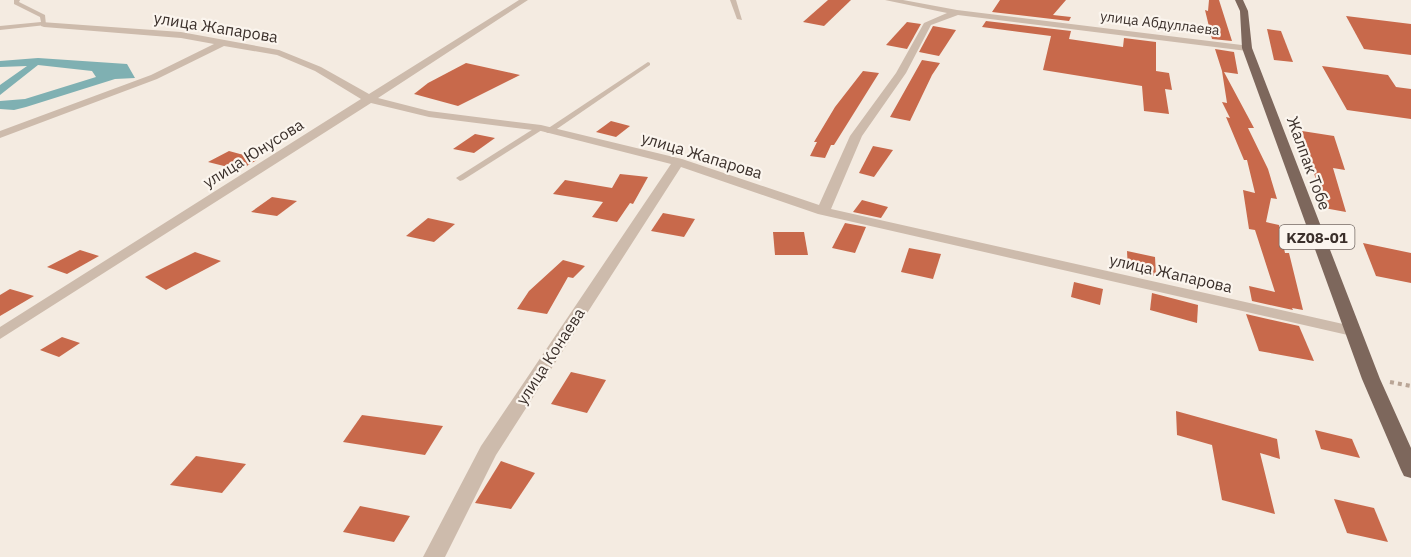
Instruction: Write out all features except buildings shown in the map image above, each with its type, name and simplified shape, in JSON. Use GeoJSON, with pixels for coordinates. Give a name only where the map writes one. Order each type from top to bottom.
{"type":"FeatureCollection","features":[{"type":"Feature","properties":{"kind":"main road","name":"Жалпак Тобе"},"geometry":{"type":"LineString","coordinates":[[1239,0],[1244,11],[1247,48],[1352,331],[1411,470]]}},
{"type":"Feature","properties":{"kind":"street","name":"улица Юнусова"},"geometry":{"type":"LineString","coordinates":[[0,333],[524,0]]}},
{"type":"Feature","properties":{"kind":"street"},"geometry":{"type":"LineString","coordinates":[[889,0],[957,12]]}},
{"type":"Feature","properties":{"kind":"street","name":"улица Абдуллаева"},"geometry":{"type":"LineString","coordinates":[[823,211],[856,136],[902,73],[928,23],[957,12],[1247,48]]}},
{"type":"Feature","properties":{"kind":"street","name":"улица Жапарова"},"geometry":{"type":"LineString","coordinates":[[44,24],[181,34],[279,53],[318,69],[369,99],[429,114],[544,130],[678,162],[823,211],[1352,331]]}},
{"type":"Feature","properties":{"kind":"street"},"geometry":{"type":"LineString","coordinates":[[0,135],[154,77],[224,42]]}},
{"type":"Feature","properties":{"kind":"street","name":"улица Конаева"},"geometry":{"type":"LineString","coordinates":[[434,557],[488,451],[678,162]]}},
{"type":"Feature","properties":{"kind":"lane"},"geometry":{"type":"LineString","coordinates":[[0,28],[44,24],[43,16],[16,3],[17,0]]}},
{"type":"Feature","properties":{"kind":"lane"},"geometry":{"type":"LineString","coordinates":[[733,0],[740,19]]}},
{"type":"Feature","properties":{"kind":"lane"},"geometry":{"type":"LineString","coordinates":[[460,178],[544,130],[648,64]]}},
{"type":"Feature","properties":{"kind":"water"},"geometry":{"type":"Polygon","coordinates":[[[38,58],[127,64],[135,78],[115,79],[14,110],[0,109],[0,101],[25,99],[96,77],[92,71],[38,65],[0,95],[0,85],[27,66],[0,67],[0,61],[38,58]]]}}]}
